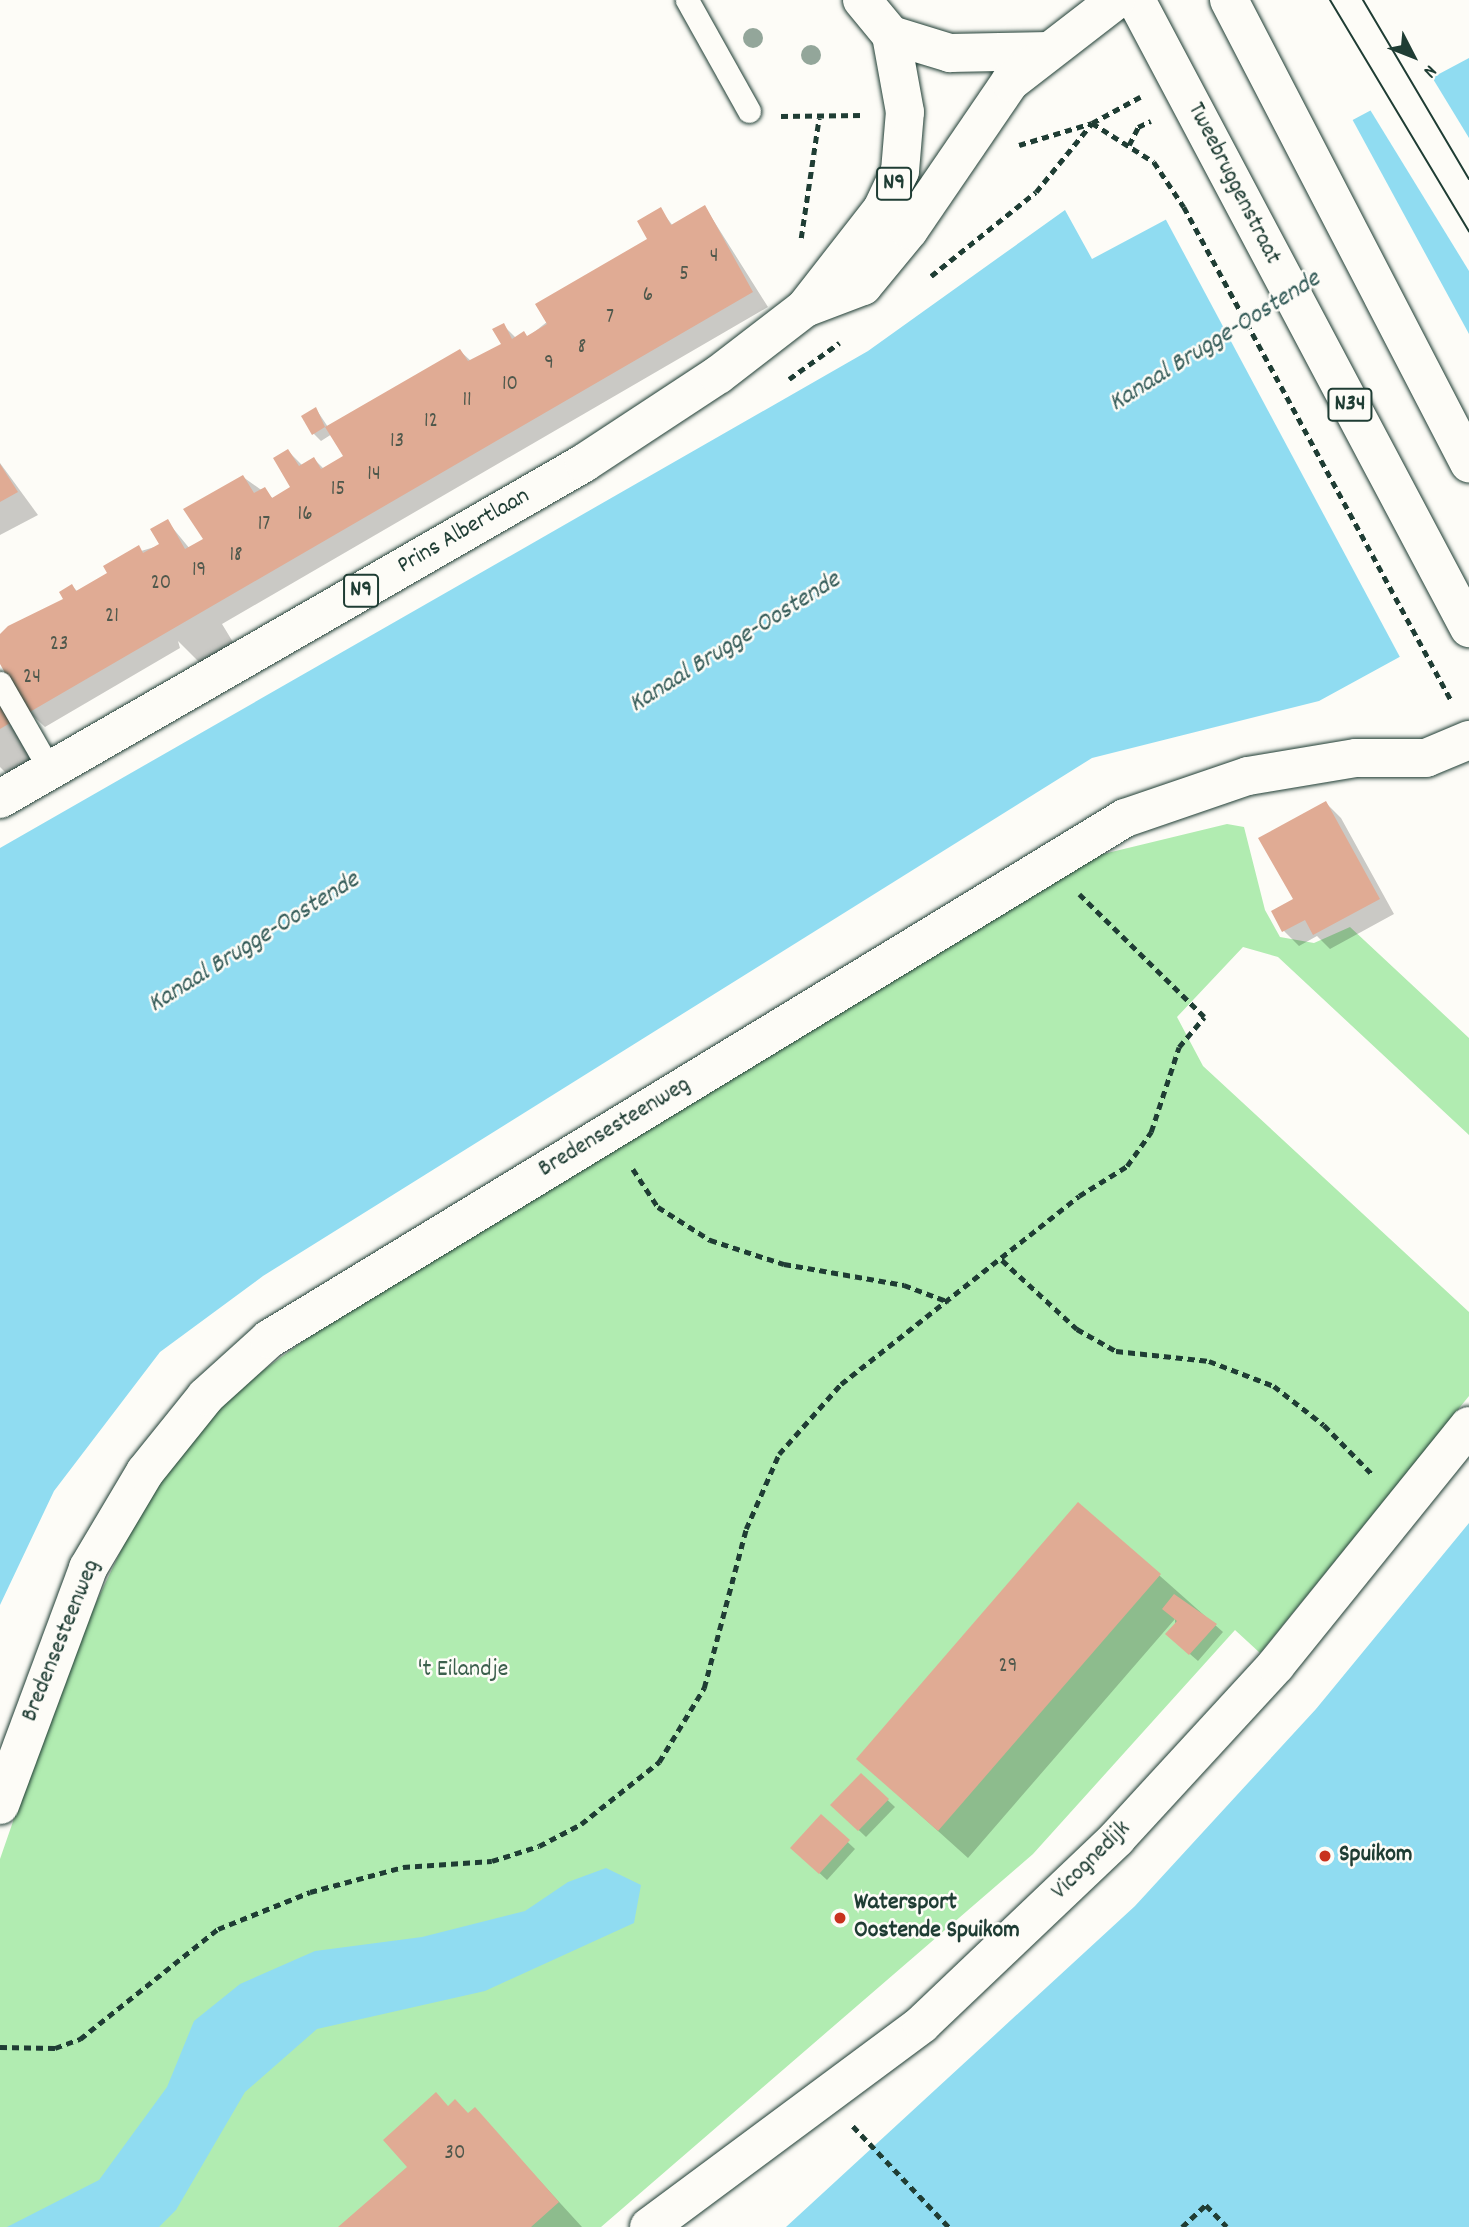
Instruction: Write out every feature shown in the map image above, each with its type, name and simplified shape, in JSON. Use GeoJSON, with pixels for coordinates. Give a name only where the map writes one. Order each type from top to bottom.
{"type":"FeatureCollection","features":[{"type":"Feature","properties":{"kind":"main road","name":"N9"},"geometry":{"type":"LineString","coordinates":[[862,0],[891,35]]}},
{"type":"Feature","properties":{"kind":"main road","name":"Prins Albertlaan"},"geometry":{"type":"LineString","coordinates":[[805,307],[863,286],[909,230],[1010,82],[1116,0]]}},
{"type":"Feature","properties":{"kind":"main road","name":"Tweebruggenstraat"},"geometry":{"type":"LineString","coordinates":[[1136,0],[1230,182],[1469,628]]}},
{"type":"Feature","properties":{"kind":"main road"},"geometry":{"type":"LineString","coordinates":[[1229,0],[1299,146],[1469,463]]}},
{"type":"Feature","properties":{"kind":"main road"},"geometry":{"type":"LineString","coordinates":[[891,35],[950,53],[1049,51]]}},
{"type":"Feature","properties":{"kind":"main road","name":"Prins Albertlaan"},"geometry":{"type":"LineString","coordinates":[[0,799],[583,463],[718,376],[805,307],[882,209],[900,172],[905,112],[891,35]]}},
{"type":"Feature","properties":{"kind":"main road","name":"Bredensesteenweg"},"geometry":{"type":"LineString","coordinates":[[0,1805],[88,1567],[145,1472],[206,1396],[270,1339],[1125,818],[1248,776],[1356,758],[1426,758],[1463,724]]}},
{"type":"Feature","properties":{"kind":"main road","name":"Vicognedijk"},"geometry":{"type":"LineString","coordinates":[[649,2227],[922,2024],[1117,1838],[1276,1665],[1407,1508],[1469,1426]]}},
{"type":"Feature","properties":{"kind":"lane"},"geometry":{"type":"LineString","coordinates":[[687,0],[749,111]]}},
{"type":"Feature","properties":{"kind":"lane"},"geometry":{"type":"LineString","coordinates":[[0,683],[50,770]]}},
{"type":"Feature","properties":{"kind":"path"},"geometry":{"type":"LineString","coordinates":[[1092,123],[1154,162],[1184,207],[1463,724]]}},
{"type":"Feature","properties":{"kind":"path"},"geometry":{"type":"LineString","coordinates":[[0,2047],[55,2048],[80,2039],[181,1953],[266,1909],[403,1867],[492,1861],[539,1846],[621,1796],[659,1762],[704,1688],[746,1529],[779,1454],[841,1384],[1127,1166],[1151,1132],[1179,1047],[1204,1017],[1087,906],[1055,863]]}},
{"type":"Feature","properties":{"kind":"path"},"geometry":{"type":"LineString","coordinates":[[608,1132],[658,1207],[710,1240],[784,1264],[904,1285],[950,1302]]}},
{"type":"Feature","properties":{"kind":"path"},"geometry":{"type":"LineString","coordinates":[[1002,1259],[1077,1329],[1106,1347],[1209,1361],[1274,1386],[1324,1425],[1407,1508]]}},
{"type":"Feature","properties":{"kind":"path"},"geometry":{"type":"LineString","coordinates":[[825,2096],[949,2227]]}},
{"type":"Feature","properties":{"kind":"path"},"geometry":{"type":"LineString","coordinates":[[1182,2227],[1206,2205],[1227,2227]]}},
{"type":"Feature","properties":{"kind":"green space","name":"'t Eilandje"},"geometry":{"type":"Polygon","coordinates":[[[1227,824],[1244,827],[1265,910],[1280,937],[1314,943],[1350,927],[1469,1038],[1469,1135],[1278,957],[1243,947],[1177,1017],[1203,1066],[1469,1312],[1469,1396],[1260,1653],[1235,1630],[1033,1854],[601,2227],[0,2227],[0,1859],[70,1657],[137,1517],[183,1450],[236,1390],[306,1339],[753,1062],[1099,855],[1227,824]]]}},
{"type":"Feature","properties":{"kind":"water","name":"Kanaal Brugge-Oostende"},"geometry":{"type":"Polygon","coordinates":[[[1469,58],[1469,619],[1319,701],[1092,758],[263,1276],[160,1352],[54,1491],[0,1605],[0,848],[868,351],[1065,210],[1092,259],[1469,58]]]}},
{"type":"Feature","properties":{"kind":"water","name":"Spuikom"},"geometry":{"type":"Polygon","coordinates":[[[1469,1523],[1469,2227],[786,2227],[1135,1906],[1316,1709],[1469,1523]]]}},
{"type":"Feature","properties":{"kind":"water"},"geometry":{"type":"Polygon","coordinates":[[[606,1868],[641,1885],[634,1923],[485,1991],[317,2029],[245,2092],[176,2210],[159,2227],[7,2227],[99,2180],[167,2087],[194,2021],[240,1984],[315,1951],[422,1937],[525,1911],[568,1882],[606,1868]]]}},
{"type":"Feature","properties":{"kind":"pier"},"geometry":{"type":"Polygon","coordinates":[[[1430,74],[1469,138],[1469,271],[1369,108],[1430,74]]]}},
{"type":"Feature","properties":{"kind":"pier"},"geometry":{"type":"Polygon","coordinates":[[[1351,117],[1469,334],[1469,623],[1401,659],[1165,218],[1351,117]]]}},
{"type":"Feature","properties":{"kind":"building"},"geometry":{"type":"Polygon","coordinates":[[[705,205],[753,292],[28,713],[0,664],[0,634],[8,626],[63,599],[59,592],[72,584],[76,591],[107,573],[103,566],[139,545],[143,553],[159,544],[150,529],[168,519],[185,549],[203,539],[183,509],[243,475],[254,493],[265,487],[272,498],[290,487],[273,458],[288,449],[299,466],[314,457],[321,469],[343,456],[325,427],[460,349],[468,361],[501,344],[492,329],[504,323],[512,339],[524,331],[527,336],[547,324],[535,304],[647,239],[637,221],[661,207],[671,225],[705,205]]]}},
{"type":"Feature","properties":{"kind":"building"},"geometry":{"type":"Polygon","coordinates":[[[316,407],[325,427],[312,435],[301,416],[316,407]]]}},
{"type":"Feature","properties":{"kind":"building"},"geometry":{"type":"Polygon","coordinates":[[[0,464],[18,492],[0,502],[0,464]]]}},
{"type":"Feature","properties":{"kind":"building"},"geometry":{"type":"Polygon","coordinates":[[[0,706],[10,723],[0,729],[0,706]]]}},
{"type":"Feature","properties":{"kind":"building"},"geometry":{"type":"Polygon","coordinates":[[[1326,801],[1380,899],[1313,935],[1305,920],[1282,932],[1271,911],[1293,899],[1258,838],[1326,801]]]}},
{"type":"Feature","properties":{"kind":"building"},"geometry":{"type":"Polygon","coordinates":[[[1078,1502],[1161,1574],[938,1831],[856,1759],[1078,1502]]]}},
{"type":"Feature","properties":{"kind":"building"},"geometry":{"type":"Polygon","coordinates":[[[1174,1594],[1217,1624],[1189,1655],[1165,1634],[1177,1621],[1162,1609],[1174,1594]]]}},
{"type":"Feature","properties":{"kind":"building"},"geometry":{"type":"Polygon","coordinates":[[[861,1773],[889,1799],[858,1831],[830,1805],[861,1773]]]}},
{"type":"Feature","properties":{"kind":"building"},"geometry":{"type":"Polygon","coordinates":[[[821,1814],[850,1840],[819,1874],[790,1848],[821,1814]]]}},
{"type":"Feature","properties":{"kind":"building"},"geometry":{"type":"Polygon","coordinates":[[[436,2092],[448,2106],[455,2099],[468,2113],[475,2107],[559,2202],[531,2227],[338,2227],[407,2167],[383,2140],[436,2092]]]}},
{"type":"Feature","properties":{"kind":"tram line"},"geometry":{"type":"LineString","coordinates":[[1330,0],[1469,231]]}},
{"type":"Feature","properties":{"kind":"tram line"},"geometry":{"type":"LineString","coordinates":[[1363,0],[1469,179]]}},
{"type":"Feature","properties":{"kind":"place","name":"Spuikom"},"geometry":{"type":"Point","coordinates":[1325,1856]}},
{"type":"Feature","properties":{"kind":"place","name":"Watersport Oostende Spuikom"},"geometry":{"type":"Point","coordinates":[840,1918]}}]}
